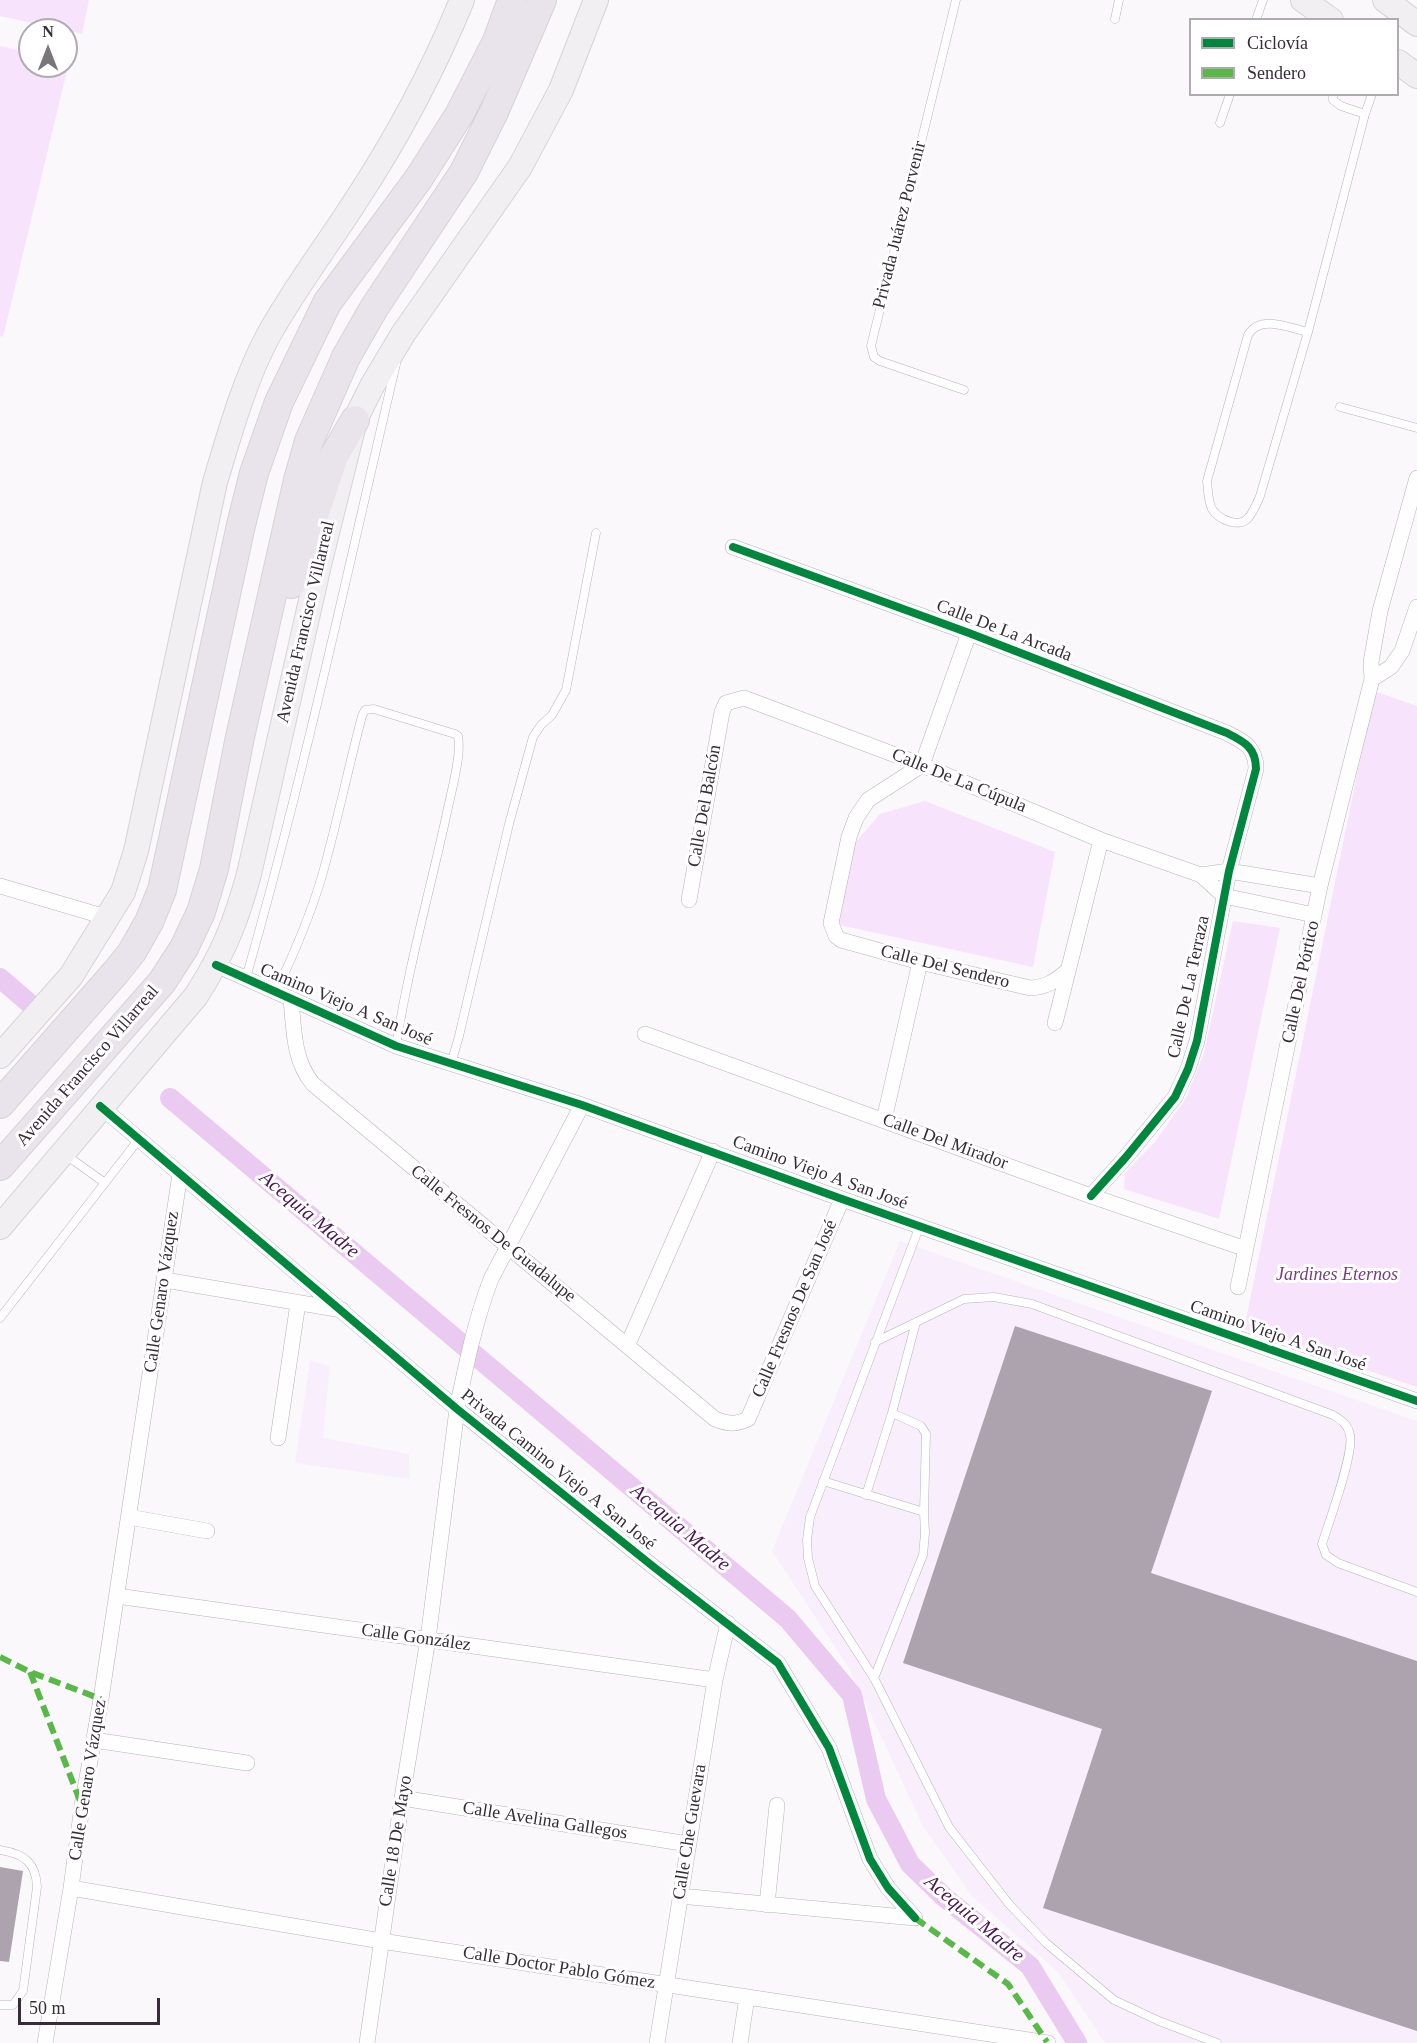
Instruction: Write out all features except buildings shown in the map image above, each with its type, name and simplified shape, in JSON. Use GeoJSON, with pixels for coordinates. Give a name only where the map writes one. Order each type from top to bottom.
{"type":"FeatureCollection","features":[{"type":"Feature","properties":{"kind":"highway"},"geometry":{"type":"LineString","coordinates":[[0,1104],[116,972],[132,952],[149,922],[162,890],[172,849],[200,712],[254,473],[279,402],[327,303],[419,178],[459,115],[497,41],[512,0]]}},
{"type":"Feature","properties":{"kind":"highway","name":"Avenida Francisco Villarreal"},"geometry":{"type":"LineString","coordinates":[[0,1166],[162,982],[184,948],[201,912],[214,869],[240,737],[298,480],[309,441],[346,357],[374,309],[464,172],[494,112],[542,0]]}},
{"type":"Feature","properties":{"kind":"highway"},"geometry":{"type":"LineString","coordinates":[[240,737],[334,456],[355,420]]}},
{"type":"Feature","properties":{"kind":"main road"},"geometry":{"type":"LineString","coordinates":[[0,1055],[71,976],[123,892],[136,851],[215,482],[231,428],[267,338],[310,267],[370,179],[415,101],[462,0]]}},
{"type":"Feature","properties":{"kind":"main road","name":"Avenida Francisco Villarreal"},"geometry":{"type":"LineString","coordinates":[[0,1227],[196,996],[216,965],[239,912],[249,874],[319,564],[355,420],[403,334],[520,167],[561,90],[596,0]]}},
{"type":"Feature","properties":{"kind":"main road"},"geometry":{"type":"LineString","coordinates":[[1303,0],[1328,18]]}},
{"type":"Feature","properties":{"kind":"main road"},"geometry":{"type":"LineString","coordinates":[[1385,0],[1417,24]]}},
{"type":"Feature","properties":{"kind":"main road"},"geometry":{"type":"LineString","coordinates":[[1399,64],[1417,76]]}},
{"type":"Feature","properties":{"kind":"street","name":"Calle Del Pórtico"},"geometry":{"type":"LineString","coordinates":[[1238,1287],[1320,886],[1372,679],[1371,662],[1380,611],[1417,478]]}},
{"type":"Feature","properties":{"kind":"street","name":"Calle De La Arcada"},"geometry":{"type":"LineString","coordinates":[[733,547],[969,633],[1227,733],[1249,746],[1256,756]]}},
{"type":"Feature","properties":{"kind":"street"},"geometry":{"type":"LineString","coordinates":[[1372,679],[1391,667],[1402,651],[1417,607]]}},
{"type":"Feature","properties":{"kind":"street"},"geometry":{"type":"LineString","coordinates":[[922,765],[969,633]]}},
{"type":"Feature","properties":{"kind":"street","name":"Calle De La Cúpula"},"geometry":{"type":"LineString","coordinates":[[722,712],[726,703],[744,698],[755,700],[922,765],[1101,840],[1201,875],[1224,896]]}},
{"type":"Feature","properties":{"kind":"street","name":"Calle Del Balcón"},"geometry":{"type":"LineString","coordinates":[[689,900],[722,712]]}},
{"type":"Feature","properties":{"kind":"street","name":"Calle De La Terraza"},"geometry":{"type":"LineString","coordinates":[[1091,1196],[1175,1097],[1188,1069],[1197,1041],[1229,871],[1256,769],[1256,756]]}},
{"type":"Feature","properties":{"kind":"street","name":"Calle Del Sendero"},"geometry":{"type":"LineString","coordinates":[[922,765],[868,800],[856,818],[849,837],[831,923],[836,936],[841,940],[920,962],[1030,988],[1043,987],[1055,982],[1066,972]]}},
{"type":"Feature","properties":{"kind":"street"},"geometry":{"type":"LineString","coordinates":[[1055,1023],[1101,840]]}},
{"type":"Feature","properties":{"kind":"street","name":"Calle De La Cúpula"},"geometry":{"type":"LineString","coordinates":[[1201,875],[1229,871],[1320,886]]}},
{"type":"Feature","properties":{"kind":"street"},"geometry":{"type":"LineString","coordinates":[[0,886],[109,918]]}},
{"type":"Feature","properties":{"kind":"street"},"geometry":{"type":"LineString","coordinates":[[1224,896],[1314,915]]}},
{"type":"Feature","properties":{"kind":"street"},"geometry":{"type":"LineString","coordinates":[[884,1120],[920,962]]}},
{"type":"Feature","properties":{"kind":"street","name":"Camino Viejo A San José"},"geometry":{"type":"LineString","coordinates":[[216,965],[396,1046],[582,1105],[1417,1401]]}},
{"type":"Feature","properties":{"kind":"street","name":"Calle Fresnos De Guadalupe"},"geometry":{"type":"LineString","coordinates":[[291,999],[294,1036],[299,1059],[304,1073],[314,1084],[715,1419],[737,1424],[748,1419]]}},
{"type":"Feature","properties":{"kind":"street","name":"Calle Del Mirador"},"geometry":{"type":"LineString","coordinates":[[645,1034],[1091,1196],[1246,1249]]}},
{"type":"Feature","properties":{"kind":"street","name":"Calle 18 De Mayo"},"geometry":{"type":"LineString","coordinates":[[367,2043],[402,1798],[428,1639],[457,1409],[472,1339],[491,1279],[582,1105]]}},
{"type":"Feature","properties":{"kind":"street","name":"Privada Camino Viejo A San José"},"geometry":{"type":"LineString","coordinates":[[100,1107],[457,1409],[655,1568],[778,1663],[829,1748],[870,1859],[888,1888],[915,1918],[767,1905]]}},
{"type":"Feature","properties":{"kind":"street"},"geometry":{"type":"LineString","coordinates":[[628,1344],[713,1151]]}},
{"type":"Feature","properties":{"kind":"street","name":"Calle Genaro Vázquez"},"geometry":{"type":"LineString","coordinates":[[45,2043],[117,1596],[180,1174]]}},
{"type":"Feature","properties":{"kind":"street","name":"Calle Fresnos De San José"},"geometry":{"type":"LineString","coordinates":[[748,1419],[842,1199]]}},
{"type":"Feature","properties":{"kind":"street"},"geometry":{"type":"LineString","coordinates":[[165,1280],[342,1310]]}},
{"type":"Feature","properties":{"kind":"street"},"geometry":{"type":"LineString","coordinates":[[278,1438],[298,1303]]}},
{"type":"Feature","properties":{"kind":"street"},"geometry":{"type":"LineString","coordinates":[[129,1517],[207,1531]]}},
{"type":"Feature","properties":{"kind":"street","name":"Calle González"},"geometry":{"type":"LineString","coordinates":[[117,1596],[716,1680]]}},
{"type":"Feature","properties":{"kind":"street","name":"Calle Che Guevara"},"geometry":{"type":"LineString","coordinates":[[657,2043],[688,1844],[728,1623]]}},
{"type":"Feature","properties":{"kind":"street"},"geometry":{"type":"LineString","coordinates":[[94,1740],[247,1763]]}},
{"type":"Feature","properties":{"kind":"street","name":"Calle Avelina Gallegos"},"geometry":{"type":"LineString","coordinates":[[402,1798],[688,1844]]}},
{"type":"Feature","properties":{"kind":"street"},"geometry":{"type":"LineString","coordinates":[[680,1896],[767,1905],[777,1805]]}},
{"type":"Feature","properties":{"kind":"street","name":"Calle Doctor Pablo Gómez"},"geometry":{"type":"LineString","coordinates":[[71,1888],[381,1941],[747,1997],[973,2038],[1048,2042]]}},
{"type":"Feature","properties":{"kind":"street"},"geometry":{"type":"LineString","coordinates":[[740,2043],[747,1997]]}},
{"type":"Feature","properties":{"kind":"lane","name":"Privada Juárez Porvenir"},"geometry":{"type":"LineString","coordinates":[[956,0],[871,346],[874,357],[880,361],[964,390]]}},
{"type":"Feature","properties":{"kind":"lane"},"geometry":{"type":"LineString","coordinates":[[1115,19],[1119,0]]}},
{"type":"Feature","properties":{"kind":"lane"},"geometry":{"type":"LineString","coordinates":[[1257,18],[1263,0]]}},
{"type":"Feature","properties":{"kind":"lane"},"geometry":{"type":"LineString","coordinates":[[1220,123],[1229,96]]}},
{"type":"Feature","properties":{"kind":"lane"},"geometry":{"type":"LineString","coordinates":[[1333,96],[1333,100],[1341,106],[1365,114]]}},
{"type":"Feature","properties":{"kind":"lane"},"geometry":{"type":"LineString","coordinates":[[1308,332],[1271,323],[1259,324],[1252,328],[1248,335],[1207,481],[1210,503],[1213,511],[1220,518],[1237,523],[1244,522],[1249,518],[1260,496],[1308,332],[1371,96]]}},
{"type":"Feature","properties":{"kind":"lane"},"geometry":{"type":"LineString","coordinates":[[246,978],[282,849],[358,534],[403,334]]}},
{"type":"Feature","properties":{"kind":"lane"},"geometry":{"type":"LineString","coordinates":[[1340,407],[1417,428]]}},
{"type":"Feature","properties":{"kind":"lane"},"geometry":{"type":"LineString","coordinates":[[451,1064],[509,824],[533,737],[552,715],[566,690],[596,533]]}},
{"type":"Feature","properties":{"kind":"lane"},"geometry":{"type":"LineString","coordinates":[[276,991],[293,955],[322,876],[352,751],[362,716],[366,710],[374,709],[455,734],[459,736],[459,746],[452,790],[408,980],[396,1046]]}},
{"type":"Feature","properties":{"kind":"lane"},"geometry":{"type":"LineString","coordinates":[[0,1318],[139,1139]]}},
{"type":"Feature","properties":{"kind":"lane"},"geometry":{"type":"LineString","coordinates":[[62,1153],[105,1183]]}},
{"type":"Feature","properties":{"kind":"lane"},"geometry":{"type":"LineString","coordinates":[[920,1225],[810,1517],[807,1540],[808,1558],[815,1586],[874,1678],[949,1827],[1009,1904],[1046,1943],[1114,2000],[1214,2043]]}},
{"type":"Feature","properties":{"kind":"lane"},"geometry":{"type":"LineString","coordinates":[[875,1342],[964,1299],[994,1297],[1010,1299],[1032,1304],[1333,1415],[1346,1423],[1351,1436],[1350,1453],[1322,1544],[1326,1556],[1352,1570],[1417,1592]]}},
{"type":"Feature","properties":{"kind":"lane"},"geometry":{"type":"LineString","coordinates":[[866,1495],[892,1413],[916,1322]]}},
{"type":"Feature","properties":{"kind":"lane"},"geometry":{"type":"LineString","coordinates":[[874,1678],[923,1556],[925,1533],[926,1434],[921,1426],[892,1413]]}},
{"type":"Feature","properties":{"kind":"lane"},"geometry":{"type":"LineString","coordinates":[[823,1481],[924,1512]]}},
{"type":"Feature","properties":{"kind":"lane"},"geometry":{"type":"LineString","coordinates":[[0,1850],[13,1852],[31,1863],[37,1875],[23,1991],[13,2005],[0,2005]]}},
{"type":"Feature","properties":{"kind":"shaded area"},"geometry":{"type":"Polygon","coordinates":[[[900,1241],[1417,1421],[1417,2043],[1105,2043],[1058,1972],[971,1895],[923,1826],[850,1670],[772,1551],[900,1241]]]}},
{"type":"Feature","properties":{"kind":"shaded area"},"geometry":{"type":"Polygon","coordinates":[[[310,1361],[330,1366],[323,1438],[409,1454],[410,1479],[295,1463],[310,1361]]]}},
{"type":"Feature","properties":{"kind":"green space"},"geometry":{"type":"Polygon","coordinates":[[[0,0],[89,0],[82,34],[78,33],[78,18],[18,18],[18,20],[0,16],[0,0]]]}},
{"type":"Feature","properties":{"kind":"green space"},"geometry":{"type":"Polygon","coordinates":[[[0,46],[18,50],[18,78],[65,78],[3,337],[0,336],[0,46]]]}},
{"type":"Feature","properties":{"kind":"green space","name":"Jardines Eternos"},"geometry":{"type":"Polygon","coordinates":[[[1374,691],[1417,706],[1417,1387],[1244,1329],[1374,691]]]}},
{"type":"Feature","properties":{"kind":"green space"},"geometry":{"type":"Polygon","coordinates":[[[925,801],[1055,852],[1033,967],[839,925],[854,844],[880,814],[925,801]]]}},
{"type":"Feature","properties":{"kind":"green space"},"geometry":{"type":"Polygon","coordinates":[[[1233,921],[1280,928],[1219,1219],[1124,1189],[1125,1173],[1155,1142],[1186,1098],[1204,1053],[1233,921]]]}},
{"type":"Feature","properties":{"kind":"waterway","name":"Acequia Madre"},"geometry":{"type":"LineString","coordinates":[[0,978],[36,1009]]}},
{"type":"Feature","properties":{"kind":"waterway","name":"Acequia Madre"},"geometry":{"type":"LineString","coordinates":[[170,1098],[788,1619],[852,1695],[876,1799],[910,1864],[944,1897],[1030,1966],[1077,2043]]}},
{"type":"Feature","properties":{"kind":"marked path"},"geometry":{"type":"LineString","coordinates":[[0,1657],[30,1672],[101,1699]]}},
{"type":"Feature","properties":{"kind":"marked path"},"geometry":{"type":"LineString","coordinates":[[30,1672],[82,1806]]}},
{"type":"Feature","properties":{"kind":"marked path"},"geometry":{"type":"LineString","coordinates":[[915,1918],[1008,1984],[1047,2042]]}},
{"type":"Feature","properties":{"kind":"cycle path"},"geometry":{"type":"LineString","coordinates":[[733,547],[969,633],[1227,733],[1244,743],[1252,751],[1256,769],[1229,871],[1197,1041],[1188,1069],[1175,1097],[1091,1196]]}},
{"type":"Feature","properties":{"kind":"cycle path"},"geometry":{"type":"LineString","coordinates":[[216,965],[396,1046],[582,1105],[1417,1401]]}},
{"type":"Feature","properties":{"kind":"cycle path"},"geometry":{"type":"LineString","coordinates":[[100,1106],[457,1409],[655,1568],[778,1663],[829,1748],[870,1859],[888,1888],[915,1918]]}}]}
